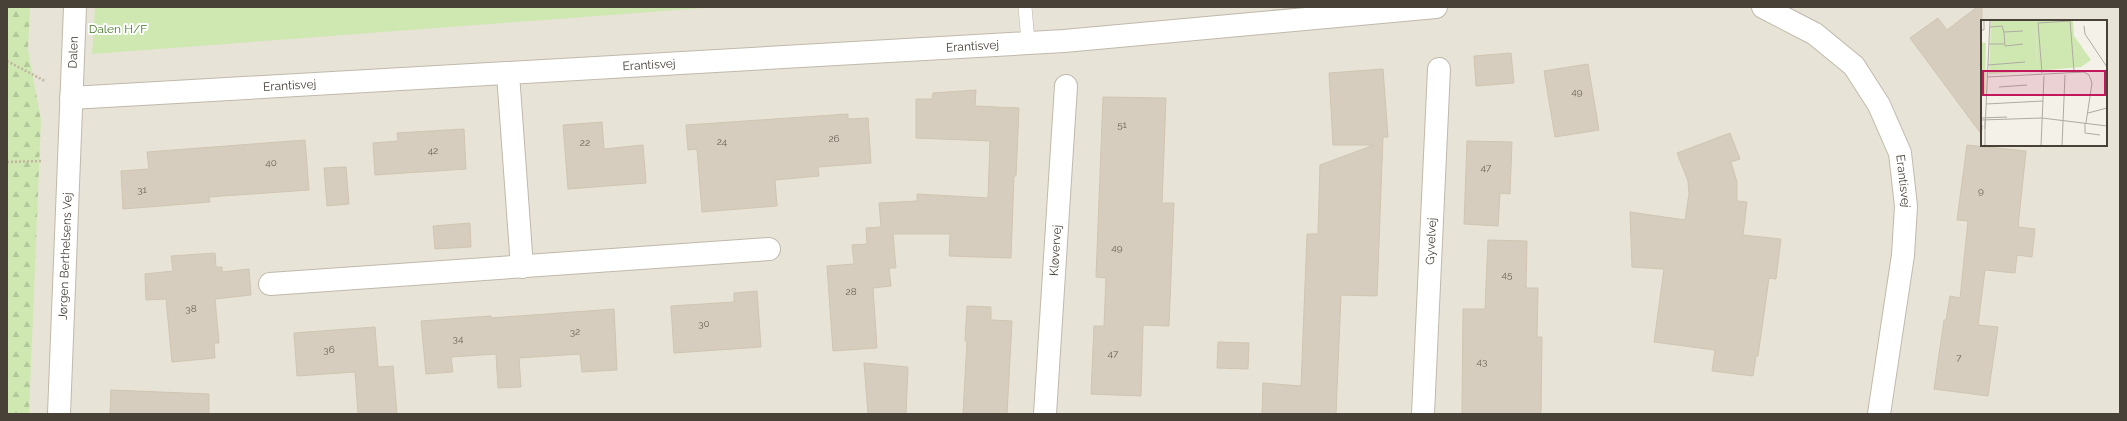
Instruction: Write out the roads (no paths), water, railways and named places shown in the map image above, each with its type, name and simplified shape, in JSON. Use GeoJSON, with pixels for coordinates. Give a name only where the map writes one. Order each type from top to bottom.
{"type":"FeatureCollection","features":[{"type":"Feature","properties":{"kind":"street","name":"Dalen"},"geometry":{"type":"LineString","coordinates":[[71,98],[75,7]]}},
{"type":"Feature","properties":{"kind":"street","name":"Erantisvej"},"geometry":{"type":"LineString","coordinates":[[71,98],[1064,41],[1436,7]]}},
{"type":"Feature","properties":{"kind":"street","name":"Erantisvej"},"geometry":{"type":"LineString","coordinates":[[1763,7],[1815,34],[1854,66],[1879,105],[1900,153],[1906,206],[1904,255],[1879,414]]}},
{"type":"Feature","properties":{"kind":"street","name":"Gyvelvej"},"geometry":{"type":"LineString","coordinates":[[1423,414],[1439,69]]}},
{"type":"Feature","properties":{"kind":"street"},"geometry":{"type":"LineString","coordinates":[[508,74],[522,266]]}},
{"type":"Feature","properties":{"kind":"street","name":"Kløvervej"},"geometry":{"type":"LineString","coordinates":[[1045,414],[1066,86]]}},
{"type":"Feature","properties":{"kind":"street","name":"Jørgen Berthelsens Vej"},"geometry":{"type":"LineString","coordinates":[[59,414],[71,98]]}},
{"type":"Feature","properties":{"kind":"street"},"geometry":{"type":"LineString","coordinates":[[270,284],[769,249]]}},
{"type":"Feature","properties":{"kind":"lane"},"geometry":{"type":"LineString","coordinates":[[1025,7],[1028,42]]}},
{"type":"Feature","properties":{"kind":"park label","name":"Dalen H/F"},"geometry":{"type":"Point","coordinates":[118,29]}}]}
